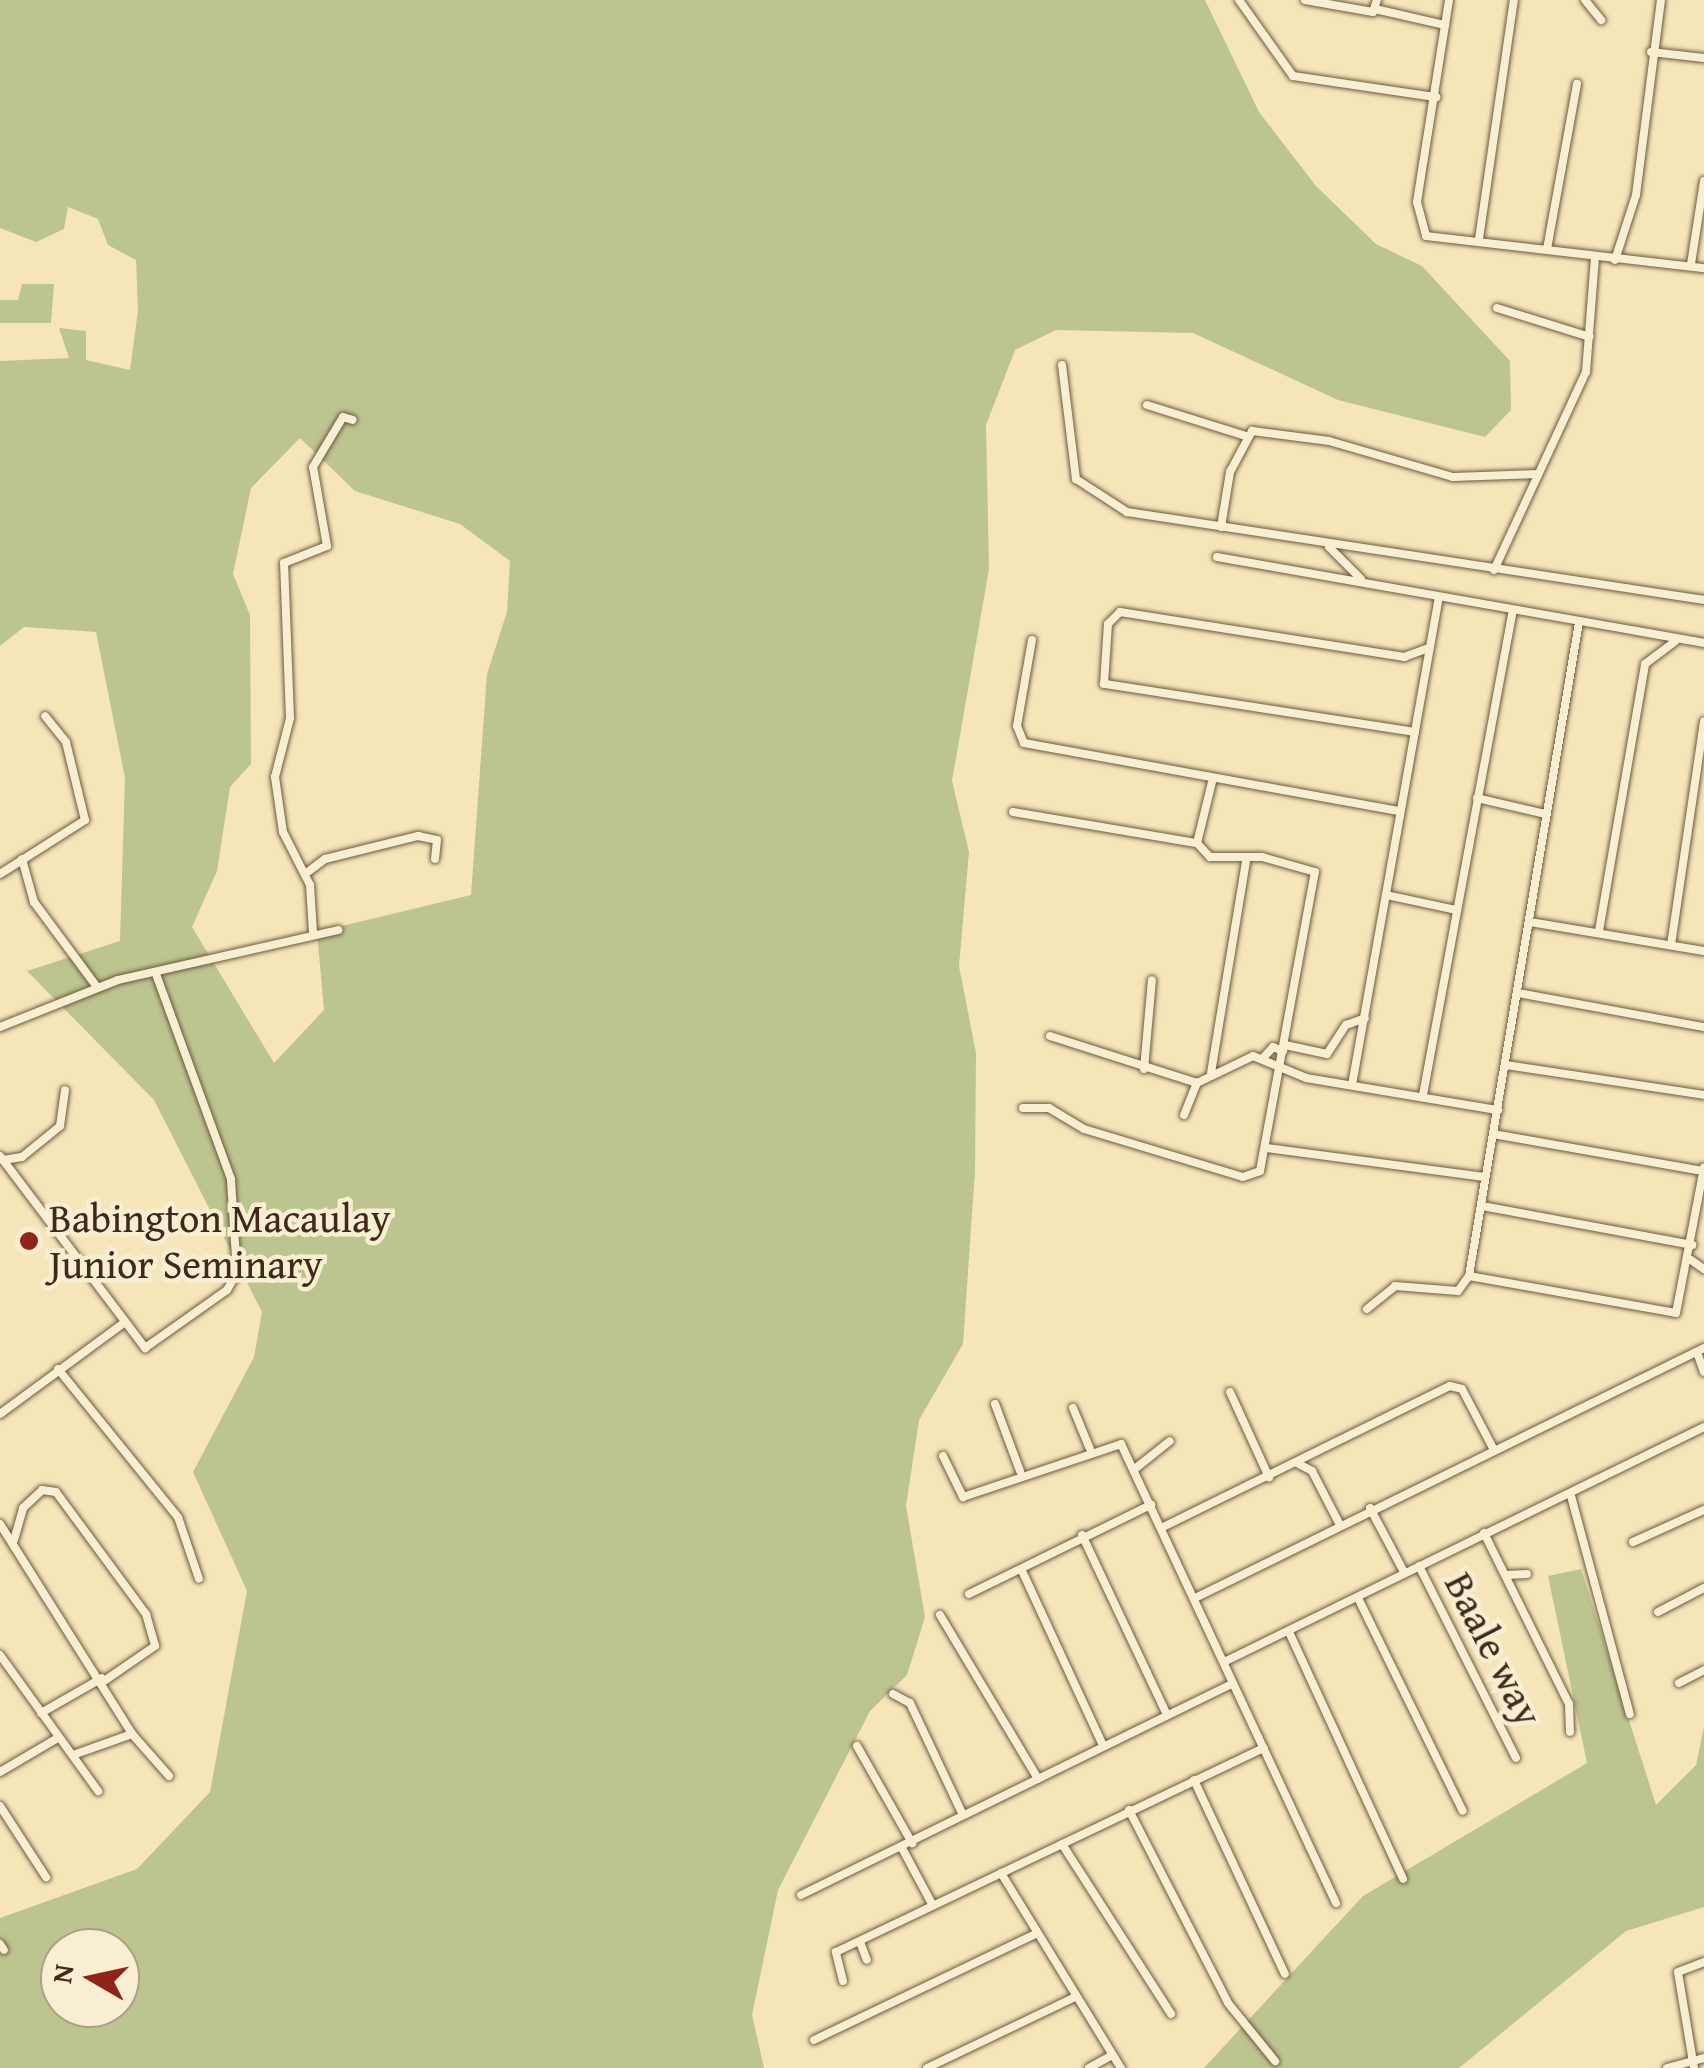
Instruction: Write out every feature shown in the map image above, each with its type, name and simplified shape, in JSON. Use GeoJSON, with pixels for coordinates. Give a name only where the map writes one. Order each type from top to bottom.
{"type":"FeatureCollection","features":[{"type":"Feature","properties":{"kind":"street"},"geometry":{"type":"LineString","coordinates":[[1238,0],[1293,76],[1436,97]]}},
{"type":"Feature","properties":{"kind":"street"},"geometry":{"type":"LineString","coordinates":[[1304,0],[1376,5],[1445,24]]}},
{"type":"Feature","properties":{"kind":"street"},"geometry":{"type":"LineString","coordinates":[[1449,0],[1420,228],[1434,239],[1479,239],[1595,258],[1704,268]]}},
{"type":"Feature","properties":{"kind":"street"},"geometry":{"type":"LineString","coordinates":[[1479,239],[1514,0]]}},
{"type":"Feature","properties":{"kind":"street"},"geometry":{"type":"LineString","coordinates":[[1584,0],[1601,20]]}},
{"type":"Feature","properties":{"kind":"street"},"geometry":{"type":"LineString","coordinates":[[1615,260],[1638,182],[1651,52],[1661,0]]}},
{"type":"Feature","properties":{"kind":"street"},"geometry":{"type":"LineString","coordinates":[[1651,52],[1704,58]]}},
{"type":"Feature","properties":{"kind":"street"},"geometry":{"type":"LineString","coordinates":[[1547,250],[1576,84]]}},
{"type":"Feature","properties":{"kind":"street"},"geometry":{"type":"LineString","coordinates":[[1691,264],[1704,181]]}},
{"type":"Feature","properties":{"kind":"street"},"geometry":{"type":"LineString","coordinates":[[1494,570],[1586,372],[1595,258]]}},
{"type":"Feature","properties":{"kind":"street"},"geometry":{"type":"LineString","coordinates":[[1497,308],[1590,338]]}},
{"type":"Feature","properties":{"kind":"street"},"geometry":{"type":"LineString","coordinates":[[1062,365],[1072,470],[1087,489],[1115,496],[1132,514],[1704,600]]}},
{"type":"Feature","properties":{"kind":"street"},"geometry":{"type":"LineString","coordinates":[[1147,404],[1246,436],[1328,440],[1453,477],[1538,474]]}},
{"type":"Feature","properties":{"kind":"street"},"geometry":{"type":"LineString","coordinates":[[313,932],[305,874],[283,832],[274,777],[290,724],[284,563],[327,546],[313,467],[339,421],[353,420]]}},
{"type":"Feature","properties":{"kind":"street"},"geometry":{"type":"LineString","coordinates":[[1058,431],[1070,436]]}},
{"type":"Feature","properties":{"kind":"street"},"geometry":{"type":"LineString","coordinates":[[1221,527],[1246,436]]}},
{"type":"Feature","properties":{"kind":"street"},"geometry":{"type":"LineString","coordinates":[[1339,548],[1361,579]]}},
{"type":"Feature","properties":{"kind":"street"},"geometry":{"type":"LineString","coordinates":[[1217,557],[1361,579],[1452,602],[1704,643]]}},
{"type":"Feature","properties":{"kind":"street"},"geometry":{"type":"LineString","coordinates":[[1352,1084],[1432,614],[1438,598]]}},
{"type":"Feature","properties":{"kind":"street"},"geometry":{"type":"LineString","coordinates":[[1432,614],[1452,602]]}},
{"type":"Feature","properties":{"kind":"street"},"geometry":{"type":"LineString","coordinates":[[1424,1095],[1513,611]]}},
{"type":"Feature","properties":{"kind":"street"},"geometry":{"type":"LineString","coordinates":[[1411,736],[1099,680],[1110,618],[1120,612],[1415,657],[1429,648]]}},
{"type":"Feature","properties":{"kind":"street"},"geometry":{"type":"LineString","coordinates":[[1367,1309],[1395,1286],[1458,1291],[1469,1276],[1579,622]]}},
{"type":"Feature","properties":{"kind":"street"},"geometry":{"type":"LineString","coordinates":[[1032,640],[1021,741],[1400,811]]}},
{"type":"Feature","properties":{"kind":"street"},"geometry":{"type":"LineString","coordinates":[[1599,931],[1645,664],[1676,640]]}},
{"type":"Feature","properties":{"kind":"street"},"geometry":{"type":"LineString","coordinates":[[1415,657],[1425,673]]}},
{"type":"Feature","properties":{"kind":"street"},"geometry":{"type":"LineString","coordinates":[[0,874],[84,820],[66,742],[45,716]]}},
{"type":"Feature","properties":{"kind":"street"},"geometry":{"type":"LineString","coordinates":[[1671,945],[1704,721]]}},
{"type":"Feature","properties":{"kind":"street"},"geometry":{"type":"LineString","coordinates":[[1197,844],[1212,778]]}},
{"type":"Feature","properties":{"kind":"street"},"geometry":{"type":"LineString","coordinates":[[1477,798],[1546,814]]}},
{"type":"Feature","properties":{"kind":"street"},"geometry":{"type":"LineString","coordinates":[[1013,812],[1197,844],[1206,855],[1246,861],[1262,856],[1315,872],[1267,1148],[1250,1178],[1084,1128],[1049,1108],[1022,1108]]}},
{"type":"Feature","properties":{"kind":"street"},"geometry":{"type":"LineString","coordinates":[[305,874],[325,859],[418,836],[437,840],[435,858]]}},
{"type":"Feature","properties":{"kind":"street"},"geometry":{"type":"LineString","coordinates":[[22,859],[34,902],[97,986]]}},
{"type":"Feature","properties":{"kind":"street"},"geometry":{"type":"LineString","coordinates":[[1215,1070],[1246,861]]}},
{"type":"Feature","properties":{"kind":"street"},"geometry":{"type":"LineString","coordinates":[[1386,894],[1456,910]]}},
{"type":"Feature","properties":{"kind":"street"},"geometry":{"type":"LineString","coordinates":[[1530,922],[1704,951]]}},
{"type":"Feature","properties":{"kind":"street"},"geometry":{"type":"LineString","coordinates":[[0,1028],[97,986],[313,932],[338,930]]}},
{"type":"Feature","properties":{"kind":"street"},"geometry":{"type":"LineString","coordinates":[[2,1158],[139,1344],[158,1346],[237,1273],[231,1179],[156,974]]}},
{"type":"Feature","properties":{"kind":"street"},"geometry":{"type":"LineString","coordinates":[[1144,1069],[1152,980]]}},
{"type":"Feature","properties":{"kind":"street"},"geometry":{"type":"LineString","coordinates":[[1518,993],[1704,1026]]}},
{"type":"Feature","properties":{"kind":"street"},"geometry":{"type":"LineString","coordinates":[[1262,1059],[1273,1047],[1328,1054],[1346,1025],[1364,1018]]}},
{"type":"Feature","properties":{"kind":"street"},"geometry":{"type":"LineString","coordinates":[[1050,1036],[1197,1083]]}},
{"type":"Feature","properties":{"kind":"street"},"geometry":{"type":"LineString","coordinates":[[1184,1114],[1197,1083],[1215,1070],[1262,1059],[1352,1084],[1498,1110]]}},
{"type":"Feature","properties":{"kind":"street"},"geometry":{"type":"LineString","coordinates":[[1506,1065],[1704,1095]]}},
{"type":"Feature","properties":{"kind":"street"},"geometry":{"type":"LineString","coordinates":[[2,1158],[22,1157],[60,1126],[65,1090]]}},
{"type":"Feature","properties":{"kind":"street"},"geometry":{"type":"LineString","coordinates":[[1469,1276],[1672,1314],[1690,1260],[1704,1169],[1493,1134]]}},
{"type":"Feature","properties":{"kind":"street"},"geometry":{"type":"LineString","coordinates":[[1267,1148],[1484,1176]]}},
{"type":"Feature","properties":{"kind":"street"},"geometry":{"type":"LineString","coordinates":[[1482,1206],[1692,1244]]}},
{"type":"Feature","properties":{"kind":"street"},"geometry":{"type":"LineString","coordinates":[[1690,1260],[1704,1268]]}},
{"type":"Feature","properties":{"kind":"street"},"geometry":{"type":"LineString","coordinates":[[0,1414],[124,1323]]}},
{"type":"Feature","properties":{"kind":"street"},"geometry":{"type":"LineString","coordinates":[[1195,1598],[1338,1522],[1700,1350],[1704,1372]]}},
{"type":"Feature","properties":{"kind":"street"},"geometry":{"type":"LineString","coordinates":[[58,1369],[178,1517],[199,1579]]}},
{"type":"Feature","properties":{"kind":"street"},"geometry":{"type":"LineString","coordinates":[[1161,1528],[1450,1386],[1462,1389],[1493,1448]]}},
{"type":"Feature","properties":{"kind":"street"},"geometry":{"type":"LineString","coordinates":[[1230,1392],[1269,1477]]}},
{"type":"Feature","properties":{"kind":"street"},"geometry":{"type":"LineString","coordinates":[[996,1404],[1020,1471]]}},
{"type":"Feature","properties":{"kind":"street"},"geometry":{"type":"LineString","coordinates":[[1073,1408],[1090,1449]]}},
{"type":"Feature","properties":{"kind":"street"},"geometry":{"type":"LineString","coordinates":[[1226,1661],[1484,1533],[1572,1496],[1704,1427]]}},
{"type":"Feature","properties":{"kind":"street"},"geometry":{"type":"LineString","coordinates":[[943,1456],[959,1497],[1020,1471],[1118,1442],[1136,1468],[1226,1661],[1232,1684],[1336,1903]]}},
{"type":"Feature","properties":{"kind":"street"},"geometry":{"type":"LineString","coordinates":[[1136,1468],[1170,1442]]}},
{"type":"Feature","properties":{"kind":"street"},"geometry":{"type":"LineString","coordinates":[[1313,1456],[1312,1471],[1338,1522]]}},
{"type":"Feature","properties":{"kind":"street"},"geometry":{"type":"LineString","coordinates":[[1298,1463],[1312,1471]]}},
{"type":"Feature","properties":{"kind":"street"},"geometry":{"type":"LineString","coordinates":[[14,1540],[31,1498],[56,1492],[146,1614],[155,1646],[41,1713]]}},
{"type":"Feature","properties":{"kind":"street"},"geometry":{"type":"LineString","coordinates":[[1572,1496],[1630,1714]]}},
{"type":"Feature","properties":{"kind":"street"},"geometry":{"type":"LineString","coordinates":[[969,1594],[1023,1572],[1082,1535],[1151,1506]]}},
{"type":"Feature","properties":{"kind":"street"},"geometry":{"type":"LineString","coordinates":[[1370,1508],[1404,1572]]}},
{"type":"Feature","properties":{"kind":"street"},"geometry":{"type":"LineString","coordinates":[[1633,1542],[1704,1510]]}},
{"type":"Feature","properties":{"kind":"street"},"geometry":{"type":"LineString","coordinates":[[0,1524],[103,1680],[132,1734],[170,1776]]}},
{"type":"Feature","properties":{"kind":"street"},"geometry":{"type":"LineString","coordinates":[[1484,1533],[1569,1704],[1570,1732]]}},
{"type":"Feature","properties":{"kind":"street"},"geometry":{"type":"LineString","coordinates":[[1082,1535],[1166,1713]]}},
{"type":"Feature","properties":{"kind":"street","name":"Baale way"},"geometry":{"type":"LineString","coordinates":[[1419,1566],[1516,1758]]}},
{"type":"Feature","properties":{"kind":"street"},"geometry":{"type":"LineString","coordinates":[[1023,1572],[1103,1745]]}},
{"type":"Feature","properties":{"kind":"street"},"geometry":{"type":"LineString","coordinates":[[1506,1575],[1527,1574]]}},
{"type":"Feature","properties":{"kind":"street"},"geometry":{"type":"LineString","coordinates":[[1658,1612],[1704,1588]]}},
{"type":"Feature","properties":{"kind":"street"},"geometry":{"type":"LineString","coordinates":[[1358,1598],[1464,1811]]}},
{"type":"Feature","properties":{"kind":"street"},"geometry":{"type":"LineString","coordinates":[[940,1614],[1038,1779]]}},
{"type":"Feature","properties":{"kind":"street"},"geometry":{"type":"LineString","coordinates":[[1290,1632],[1403,1879]]}},
{"type":"Feature","properties":{"kind":"street"},"geometry":{"type":"LineString","coordinates":[[0,1655],[56,1738],[98,1790]]}},
{"type":"Feature","properties":{"kind":"street"},"geometry":{"type":"LineString","coordinates":[[1679,1683],[1704,1670]]}},
{"type":"Feature","properties":{"kind":"street"},"geometry":{"type":"LineString","coordinates":[[801,1895],[1232,1684]]}},
{"type":"Feature","properties":{"kind":"street"},"geometry":{"type":"LineString","coordinates":[[893,1694],[910,1703],[962,1813]]}},
{"type":"Feature","properties":{"kind":"street"},"geometry":{"type":"LineString","coordinates":[[73,1755],[132,1734]]}},
{"type":"Feature","properties":{"kind":"street"},"geometry":{"type":"LineString","coordinates":[[0,1772],[56,1738]]}},
{"type":"Feature","properties":{"kind":"street"},"geometry":{"type":"LineString","coordinates":[[857,1746],[912,1843]]}},
{"type":"Feature","properties":{"kind":"street"},"geometry":{"type":"LineString","coordinates":[[844,1981],[833,1956],[932,1904],[1264,1748]]}},
{"type":"Feature","properties":{"kind":"street"},"geometry":{"type":"LineString","coordinates":[[1194,1780],[1285,1974]]}},
{"type":"Feature","properties":{"kind":"street"},"geometry":{"type":"LineString","coordinates":[[0,1806],[46,1877]]}},
{"type":"Feature","properties":{"kind":"street"},"geometry":{"type":"LineString","coordinates":[[1130,1810],[1228,2003],[1275,2061]]}},
{"type":"Feature","properties":{"kind":"street"},"geometry":{"type":"LineString","coordinates":[[0,1828],[9,1822]]}},
{"type":"Feature","properties":{"kind":"street"},"geometry":{"type":"LineString","coordinates":[[1062,1844],[1171,2014]]}},
{"type":"Feature","properties":{"kind":"street"},"geometry":{"type":"LineString","coordinates":[[902,1848],[932,1904]]}},
{"type":"Feature","properties":{"kind":"street"},"geometry":{"type":"LineString","coordinates":[[1000,1873],[1073,1998],[1121,2068]]}},
{"type":"Feature","properties":{"kind":"street"},"geometry":{"type":"LineString","coordinates":[[1178,1899],[1191,1893]]}},
{"type":"Feature","properties":{"kind":"street"},"geometry":{"type":"LineString","coordinates":[[814,2040],[1037,1933]]}},
{"type":"Feature","properties":{"kind":"street"},"geometry":{"type":"LineString","coordinates":[[860,1942],[867,1960]]}},
{"type":"Feature","properties":{"kind":"street"},"geometry":{"type":"LineString","coordinates":[[1693,2064],[1678,1972],[1704,1962]]}},
{"type":"Feature","properties":{"kind":"street"},"geometry":{"type":"LineString","coordinates":[[926,2068],[1073,1998]]}},
{"type":"Feature","properties":{"kind":"street"},"geometry":{"type":"LineString","coordinates":[[1089,2068],[1110,2057]]}},
{"type":"Feature","properties":{"kind":"street"},"geometry":{"type":"LineString","coordinates":[[1667,2068],[1704,2058]]}},
{"type":"Feature","properties":{"kind":"green space"},"geometry":{"type":"Polygon","coordinates":[[[0,0],[1205,0],[1259,112],[1316,186],[1376,244],[1422,266],[1510,361],[1511,410],[1485,437],[1338,400],[1193,333],[1056,330],[1015,350],[986,425],[989,569],[952,781],[969,852],[959,966],[976,1053],[975,1171],[963,1344],[919,1420],[906,1506],[925,1617],[907,1675],[870,1711],[778,1890],[752,2015],[764,2068],[0,2068],[0,1918],[137,1869],[210,1792],[247,1591],[193,1472],[254,1357],[262,1312],[154,1100],[27,971],[120,941],[125,778],[96,632],[24,627],[0,646],[0,361],[69,358],[59,328],[86,331],[86,360],[130,370],[138,310],[136,260],[108,245],[98,219],[68,207],[64,229],[36,242],[0,228],[0,0]],[[300,438],[251,488],[233,574],[250,615],[251,764],[230,787],[217,871],[192,927],[274,1063],[324,1010],[317,932],[471,895],[487,674],[507,612],[510,561],[460,524],[355,491],[300,438]]]}},
{"type":"Feature","properties":{"kind":"green space"},"geometry":{"type":"Polygon","coordinates":[[[22,284],[54,284],[51,323],[0,323],[0,300],[18,300],[22,284]]]}},
{"type":"Feature","properties":{"kind":"green space"},"geometry":{"type":"Polygon","coordinates":[[[1581,1569],[1656,1805],[1696,1765],[1704,1727],[1704,1907],[1626,1931],[1459,2068],[1204,2068],[1363,1896],[1587,1763],[1548,1576],[1581,1569]]]}},
{"type":"Feature","properties":{"kind":"place","name":"Babington Macaulay Junior Seminary"},"geometry":{"type":"Point","coordinates":[29,1241]}}]}
